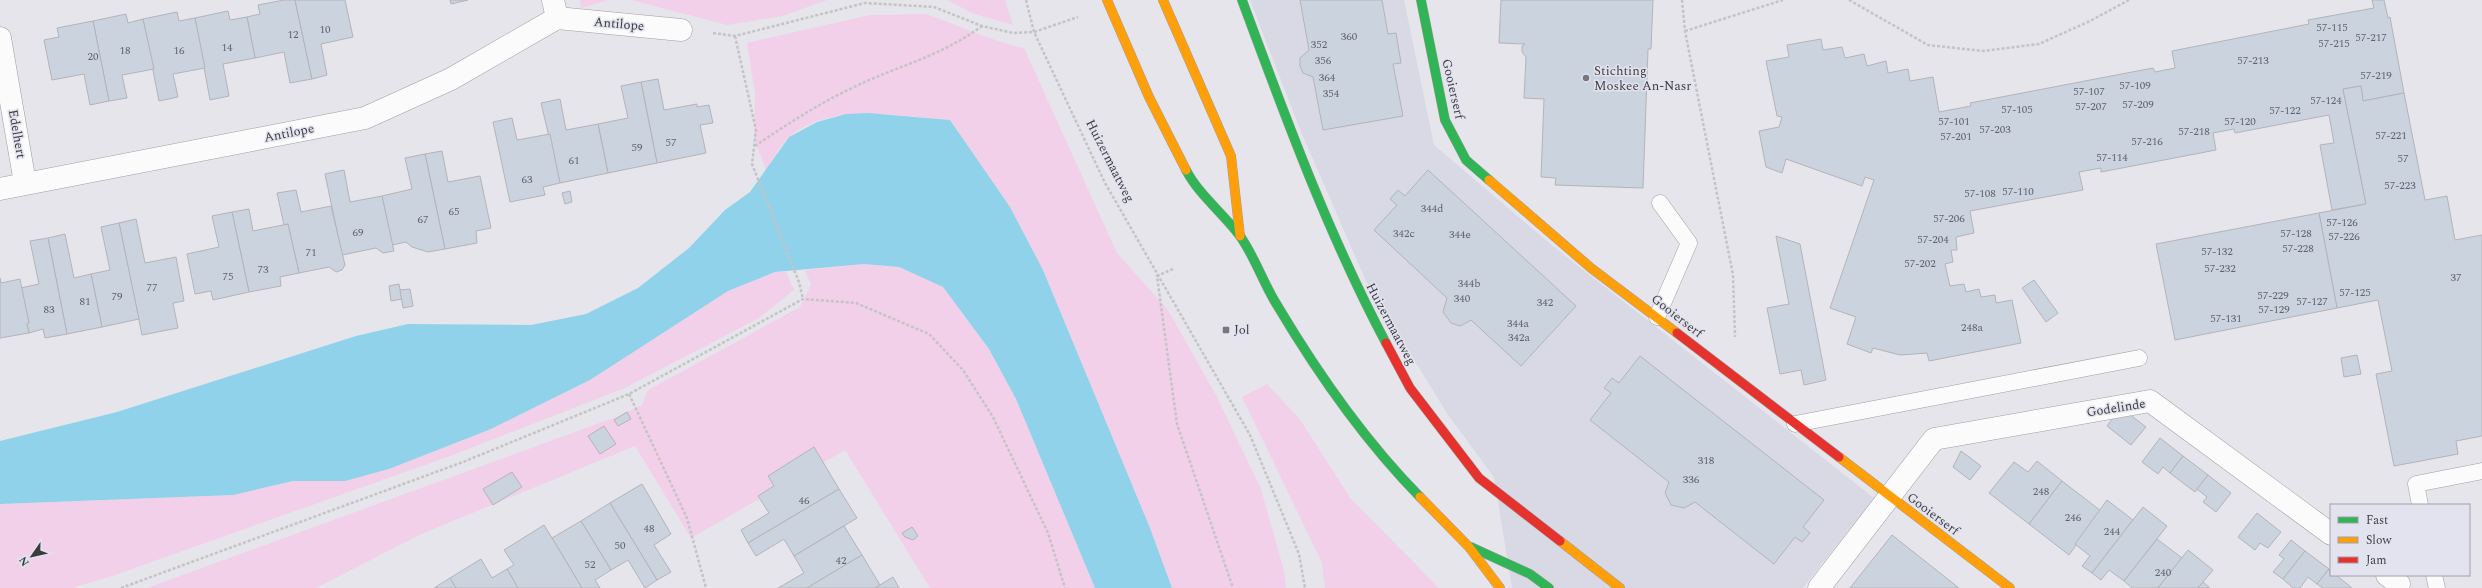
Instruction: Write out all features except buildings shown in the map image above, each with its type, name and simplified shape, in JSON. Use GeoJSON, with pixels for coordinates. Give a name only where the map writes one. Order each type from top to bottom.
{"type":"FeatureCollection","features":[{"type":"Feature","properties":{"kind":"street"},"geometry":{"type":"LineString","coordinates":[[1163,0],[1231,156],[1240,236]]}},
{"type":"Feature","properties":{"kind":"street","name":"Huizermaatweg"},"geometry":{"type":"LineString","coordinates":[[1242,0],[1281,105],[1357,289],[1410,388],[1479,478],[1620,588]]}},
{"type":"Feature","properties":{"kind":"street","name":"Gooierserf"},"geometry":{"type":"LineString","coordinates":[[1421,0],[1445,120],[1466,160],[1591,268],[2010,588]]}},
{"type":"Feature","properties":{"kind":"street"},"geometry":{"type":"LineString","coordinates":[[1107,1],[1149,97],[1192,181],[1240,236],[1272,298],[1314,368],[1390,466],[1469,547],[1500,588]]}},
{"type":"Feature","properties":{"kind":"street","name":"Antilope"},"geometry":{"type":"LineString","coordinates":[[0,189],[365,118],[450,79],[555,9],[680,30]]}},
{"type":"Feature","properties":{"kind":"street","name":"Edelhert"},"geometry":{"type":"LineString","coordinates":[[0,38],[25,183]]}},
{"type":"Feature","properties":{"kind":"street","name":"Godelinde"},"geometry":{"type":"LineString","coordinates":[[1819,588],[1934,439],[2150,401],[2330,533]]}},
{"type":"Feature","properties":{"kind":"street"},"geometry":{"type":"LineString","coordinates":[[1469,547],[1530,574],[1549,588]]}},
{"type":"Feature","properties":{"kind":"lane"},"geometry":{"type":"LineString","coordinates":[[1657,317],[1689,243],[1660,203]]}},
{"type":"Feature","properties":{"kind":"lane"},"geometry":{"type":"LineString","coordinates":[[1795,424],[2139,358]]}},
{"type":"Feature","properties":{"kind":"lane"},"geometry":{"type":"LineString","coordinates":[[2420,504],[2416,484],[2482,471]]}},
{"type":"Feature","properties":{"kind":"lane"},"geometry":{"type":"LineString","coordinates":[[2434,576],[2437,588]]}},
{"type":"Feature","properties":{"kind":"path","name":"Huizermaatweg"},"geometry":{"type":"LineString","coordinates":[[1026,0],[1034,32],[1105,183],[1157,276],[1250,435],[1299,554],[1305,588]]}},
{"type":"Feature","properties":{"kind":"path"},"geometry":{"type":"LineString","coordinates":[[1682,0],[1685,31],[1733,275],[1735,342],[1740,381]]}},
{"type":"Feature","properties":{"kind":"path"},"geometry":{"type":"LineString","coordinates":[[1685,31],[1782,0]]}},
{"type":"Feature","properties":{"kind":"path"},"geometry":{"type":"LineString","coordinates":[[1848,0],[1928,45],[1983,51],[2039,44],[2090,21],[2129,0]]}},
{"type":"Feature","properties":{"kind":"path"},"geometry":{"type":"LineString","coordinates":[[680,30],[735,36],[864,3],[934,7],[982,26],[1013,33],[1034,32],[1069,22],[1107,1]]}},
{"type":"Feature","properties":{"kind":"path"},"geometry":{"type":"LineString","coordinates":[[754,146],[790,122],[852,87],[917,62],[960,42],[982,26]]}},
{"type":"Feature","properties":{"kind":"path"},"geometry":{"type":"LineString","coordinates":[[735,36],[756,130],[752,164],[799,282],[803,299]]}},
{"type":"Feature","properties":{"kind":"path"},"geometry":{"type":"LineString","coordinates":[[1173,268],[1157,276],[1177,424],[1233,588]]}},
{"type":"Feature","properties":{"kind":"path"},"geometry":{"type":"LineString","coordinates":[[121,588],[464,462],[629,394],[803,299],[856,303],[929,334],[963,370],[993,417],[1045,526],[1065,588]]}},
{"type":"Feature","properties":{"kind":"path"},"geometry":{"type":"LineString","coordinates":[[629,394],[686,518],[706,588]]}},
{"type":"Feature","properties":{"kind":"shaded area"},"geometry":{"type":"Polygon","coordinates":[[[580,0],[609,0],[581,8],[580,0]]]}},
{"type":"Feature","properties":{"kind":"shaded area"},"geometry":{"type":"Polygon","coordinates":[[[631,0],[827,0],[783,16],[727,25],[631,0]]]}},
{"type":"Feature","properties":{"kind":"shaded area"},"geometry":{"type":"Polygon","coordinates":[[[947,0],[1005,0],[1013,25],[972,13],[947,0]]]}},
{"type":"Feature","properties":{"kind":"shaded area"},"geometry":{"type":"Polygon","coordinates":[[[1250,0],[1404,0],[1434,145],[1554,247],[1874,498],[1803,588],[1512,588],[1494,477],[1448,415],[1366,281],[1299,127],[1250,0]]]}},
{"type":"Feature","properties":{"kind":"shaded area"},"geometry":{"type":"Polygon","coordinates":[[[926,14],[987,37],[1024,48],[1117,253],[1168,310],[1217,397],[1261,489],[1284,571],[1286,588],[1172,588],[1150,528],[1043,270],[1010,207],[950,120],[867,114],[846,115],[825,119],[806,126],[789,137],[766,170],[754,139],[755,94],[747,43],[870,15],[926,14]]]}},
{"type":"Feature","properties":{"kind":"shaded area"},"geometry":{"type":"Polygon","coordinates":[[[864,264],[899,267],[943,287],[989,349],[1016,399],[1095,588],[930,588],[845,450],[691,538],[635,446],[419,535],[316,588],[147,588],[616,417],[642,405],[648,390],[800,307],[811,285],[805,270],[864,264]]]}},
{"type":"Feature","properties":{"kind":"shaded area"},"geometry":{"type":"Polygon","coordinates":[[[775,272],[786,272],[794,290],[759,318],[625,388],[453,455],[112,576],[72,588],[0,588],[0,504],[233,495],[293,481],[345,481],[389,469],[491,429],[590,380],[728,291],[775,272]]]}},
{"type":"Feature","properties":{"kind":"shaded area"},"geometry":{"type":"Polygon","coordinates":[[[1267,384],[1299,418],[1351,499],[1439,588],[1325,588],[1322,563],[1242,397],[1267,384]]]}},
{"type":"Feature","properties":{"kind":"water"},"geometry":{"type":"Polygon","coordinates":[[[868,113],[950,120],[1010,207],[1043,270],[1150,528],[1172,588],[1095,588],[1016,399],[989,349],[943,287],[899,267],[864,264],[775,272],[728,291],[590,380],[491,429],[389,469],[345,481],[293,481],[233,495],[0,504],[0,441],[117,412],[356,336],[408,324],[531,325],[586,314],[638,288],[689,248],[725,210],[750,192],[789,137],[817,122],[846,114],[868,113]]]}},
{"type":"Feature","properties":{"kind":"traffic: fast"},"geometry":{"type":"LineString","coordinates":[[1242,0],[1291,131],[1326,217],[1345,260],[1386,343]]}},
{"type":"Feature","properties":{"kind":"traffic: fast"},"geometry":{"type":"LineString","coordinates":[[1421,0],[1445,120],[1466,160],[1489,180]]}},
{"type":"Feature","properties":{"kind":"traffic: fast"},"geometry":{"type":"LineString","coordinates":[[1186,170],[1204,196],[1240,236],[1267,288],[1325,381],[1380,453],[1420,497]]}},
{"type":"Feature","properties":{"kind":"traffic: fast"},"geometry":{"type":"LineString","coordinates":[[1471,547],[1530,574],[1549,588]]}},
{"type":"Feature","properties":{"kind":"traffic: slow"},"geometry":{"type":"LineString","coordinates":[[1107,0],[1149,97],[1186,170]]}},
{"type":"Feature","properties":{"kind":"traffic: slow"},"geometry":{"type":"LineString","coordinates":[[1163,0],[1231,156],[1240,236]]}},
{"type":"Feature","properties":{"kind":"traffic: slow"},"geometry":{"type":"LineString","coordinates":[[1489,180],[1591,268],[1677,333]]}},
{"type":"Feature","properties":{"kind":"traffic: slow"},"geometry":{"type":"LineString","coordinates":[[1839,457],[2010,588]]}},
{"type":"Feature","properties":{"kind":"traffic: slow"},"geometry":{"type":"LineString","coordinates":[[1420,497],[1469,547],[1500,588]]}},
{"type":"Feature","properties":{"kind":"traffic: slow"},"geometry":{"type":"LineString","coordinates":[[1560,541],[1620,588]]}},
{"type":"Feature","properties":{"kind":"traffic: jam"},"geometry":{"type":"LineString","coordinates":[[1677,333],[1839,457]]}},
{"type":"Feature","properties":{"kind":"traffic: jam"},"geometry":{"type":"LineString","coordinates":[[1386,343],[1410,388],[1479,478],[1560,541]]}},
{"type":"Feature","properties":{"kind":"place","name":"Stichting Moskee An-Nasr"},"geometry":{"type":"Point","coordinates":[1586,78]}},
{"type":"Feature","properties":{"kind":"place","name":"Jol"},"geometry":{"type":"Point","coordinates":[1226,330]}}]}
